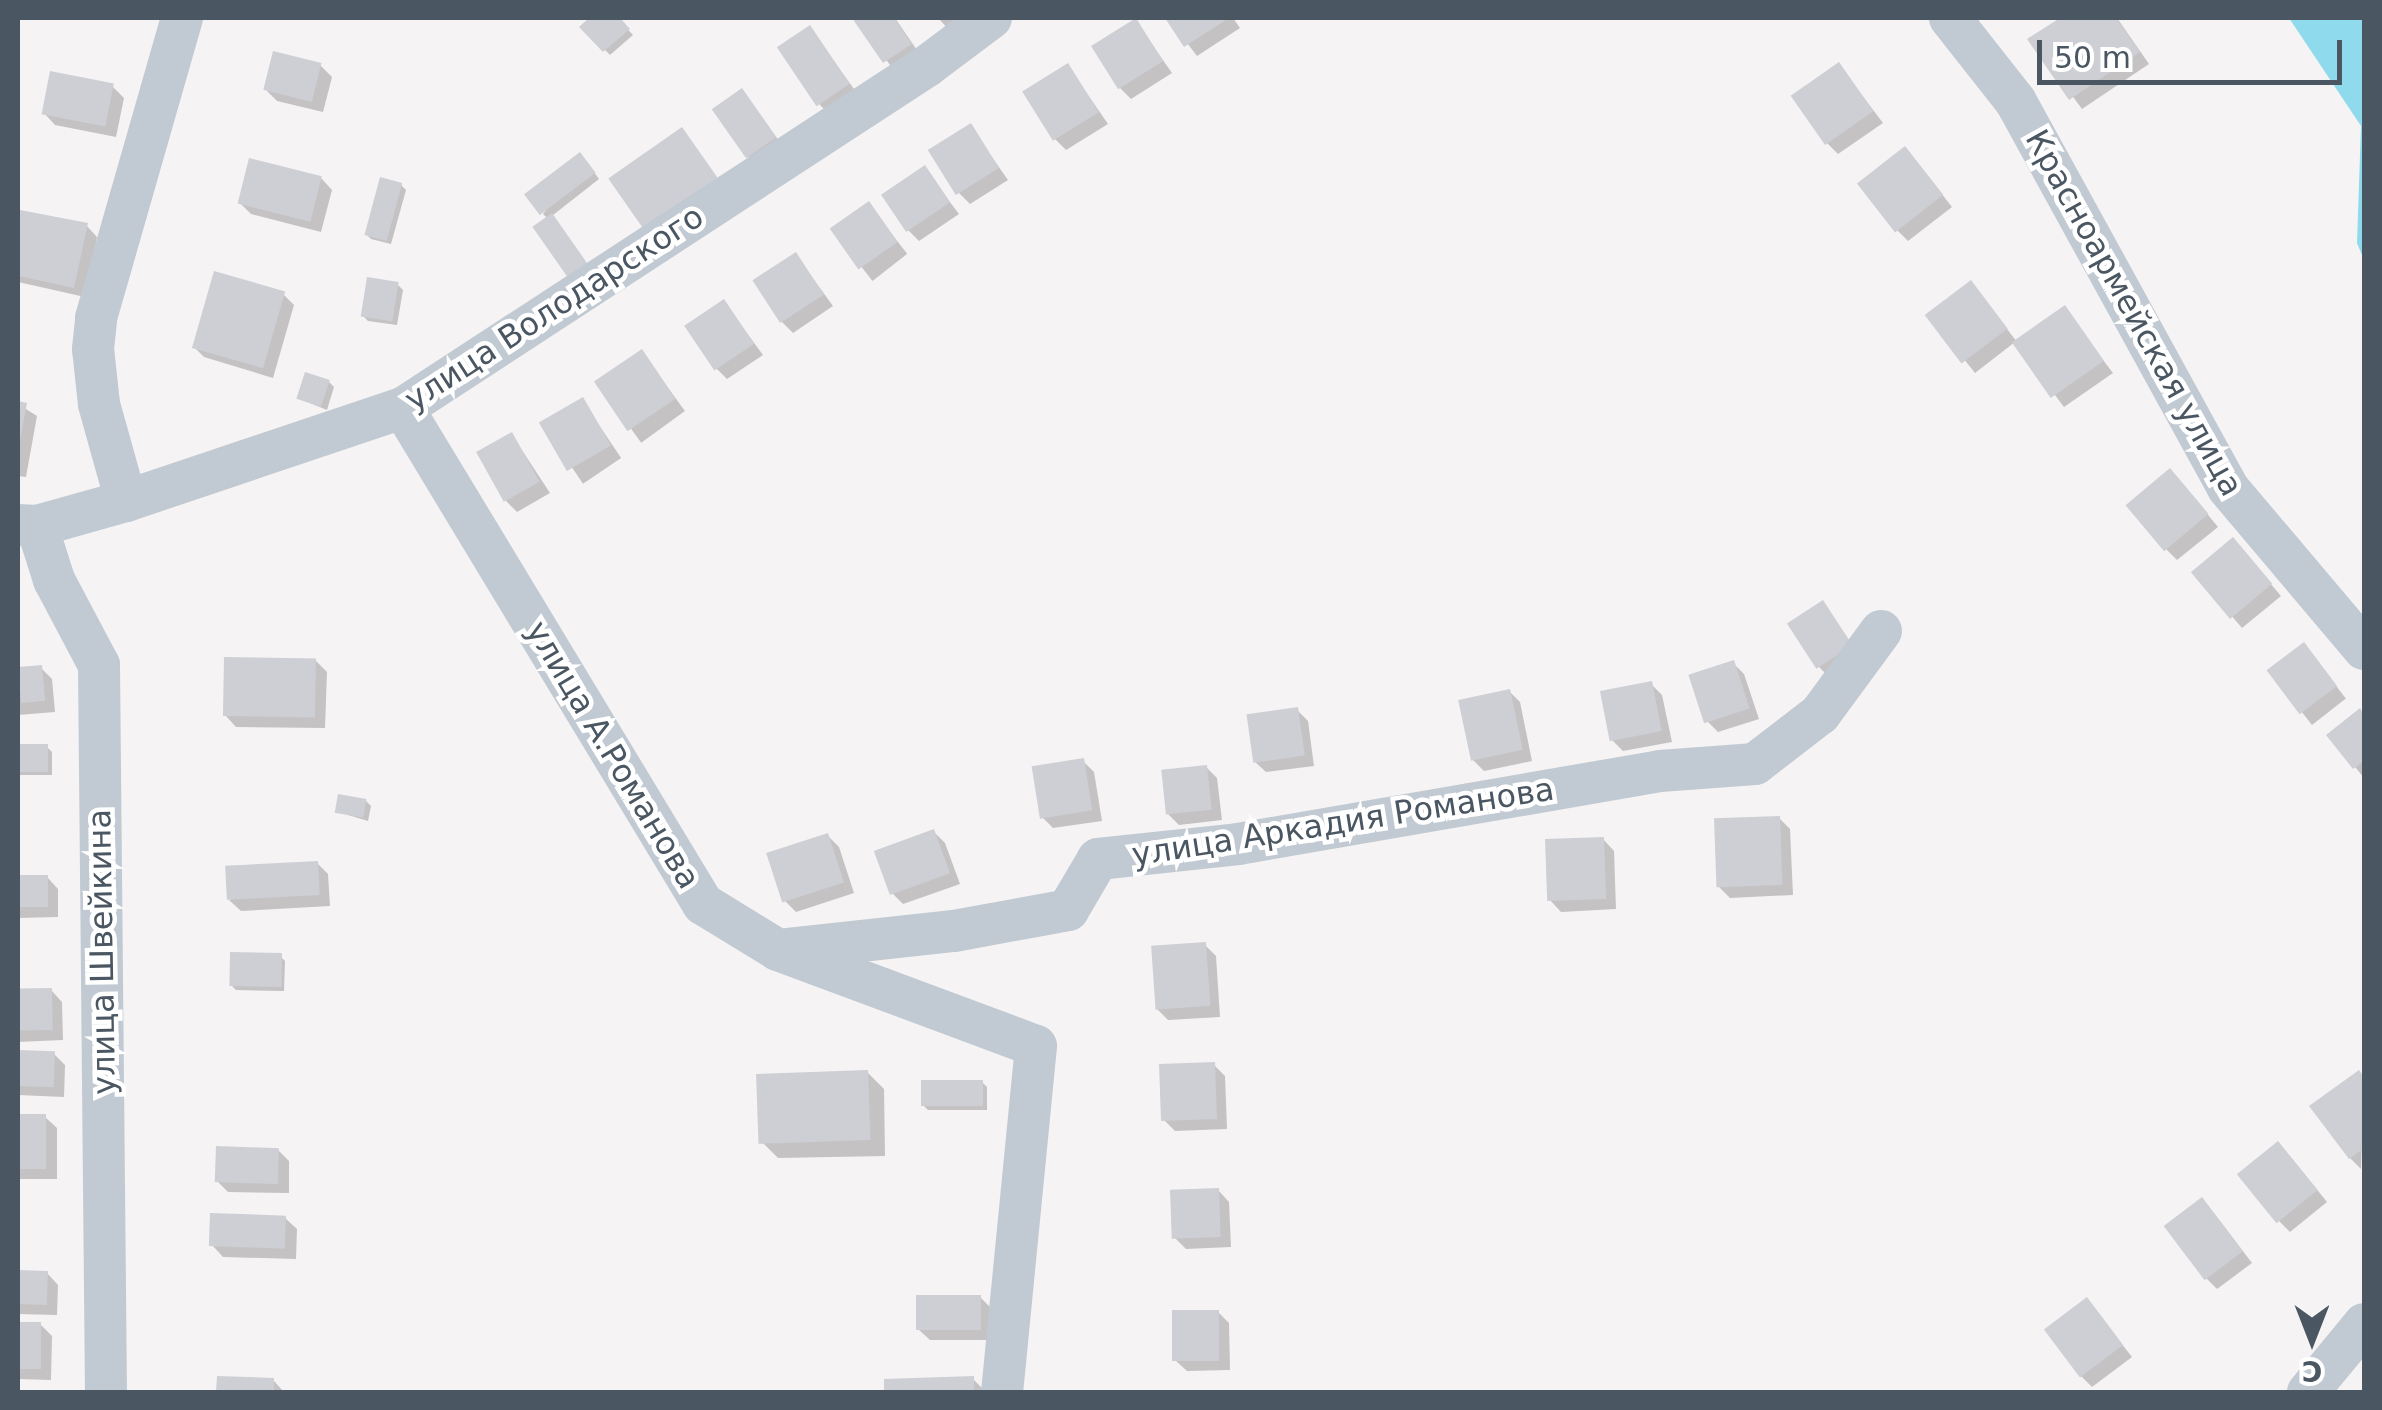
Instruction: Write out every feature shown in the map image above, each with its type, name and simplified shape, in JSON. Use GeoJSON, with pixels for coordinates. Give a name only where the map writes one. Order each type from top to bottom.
{"type":"FeatureCollection","features":[{"type":"Feature","properties":{"kind":"street"},"geometry":{"type":"LineString","coordinates":[[126,502],[99,404],[93,349],[96,318],[182,18]]}},
{"type":"Feature","properties":{"kind":"street","name":"улица Володарского"},"geometry":{"type":"LineString","coordinates":[[27,526],[126,502],[403,408],[927,66],[990,18]]}},
{"type":"Feature","properties":{"kind":"street","name":"Красноармейская улица"},"geometry":{"type":"LineString","coordinates":[[1950,18],[2016,102],[2228,488],[2364,650]]}},
{"type":"Feature","properties":{"kind":"street","name":"улица А.Романова"},"geometry":{"type":"LineString","coordinates":[[403,408],[703,904],[778,950],[1036,1046],[1002,1392]]}},
{"type":"Feature","properties":{"kind":"street","name":"улица Швейкина"},"geometry":{"type":"LineString","coordinates":[[27,526],[99,666],[106,1392]]}},
{"type":"Feature","properties":{"kind":"street","name":"улица Аркадия Романова"},"geometry":{"type":"LineString","coordinates":[[778,950],[954,932],[1068,910],[1098,858],[1238,844],[1660,771],[1755,764],[1820,714],[1881,631]]}},
{"type":"Feature","properties":{"kind":"street"},"geometry":{"type":"LineString","coordinates":[[2308,1392],[2364,1324]]}},
{"type":"Feature","properties":{"kind":"water"},"geometry":{"type":"Polygon","coordinates":[[[2289,18],[2364,18],[2364,260],[2357,243],[2361,126],[2289,18]]]}},
{"type":"Feature","properties":{"kind":"building"},"geometry":{"type":"Polygon","coordinates":[[[589,18],[620,18],[630,29],[603,52],[579,27],[589,18]]]}},
{"type":"Feature","properties":{"kind":"building"},"geometry":{"type":"Polygon","coordinates":[[[852,18],[894,18],[912,44],[883,63],[852,18]]]}},
{"type":"Feature","properties":{"kind":"building"},"geometry":{"type":"Polygon","coordinates":[[[1136,18],[1163,61],[1118,89],[1091,46],[1136,18]]]}},
{"type":"Feature","properties":{"kind":"building"},"geometry":{"type":"Polygon","coordinates":[[[1165,18],[1229,18],[1184,47],[1165,18]]]}},
{"type":"Feature","properties":{"kind":"building"},"geometry":{"type":"Polygon","coordinates":[[[2060,18],[2116,18],[2140,52],[2069,100],[2027,39],[2060,18]]]}},
{"type":"Feature","properties":{"kind":"building"},"geometry":{"type":"Polygon","coordinates":[[[810,25],[850,84],[817,106],[777,47],[810,25]]]}},
{"type":"Feature","properties":{"kind":"building"},"geometry":{"type":"Polygon","coordinates":[[[273,51],[322,63],[312,102],[263,90],[273,51]]]}},
{"type":"Feature","properties":{"kind":"building"},"geometry":{"type":"Polygon","coordinates":[[[1839,62],[1873,111],[1825,145],[1791,96],[1839,62]]]}},
{"type":"Feature","properties":{"kind":"building"},"geometry":{"type":"Polygon","coordinates":[[[1068,63],[1099,112],[1053,141],[1022,92],[1068,63]]]}},
{"type":"Feature","properties":{"kind":"building"},"geometry":{"type":"Polygon","coordinates":[[[50,71],[114,83],[105,127],[42,114],[50,71]]]}},
{"type":"Feature","properties":{"kind":"building"},"geometry":{"type":"Polygon","coordinates":[[[742,88],[776,137],[746,158],[712,109],[742,88]]]}},
{"type":"Feature","properties":{"kind":"building"},"geometry":{"type":"Polygon","coordinates":[[[971,123],[999,168],[956,195],[928,150],[971,123]]]}},
{"type":"Feature","properties":{"kind":"building"},"geometry":{"type":"Polygon","coordinates":[[[682,127],[718,178],[644,229],[608,179],[682,127]]]}},
{"type":"Feature","properties":{"kind":"building"},"geometry":{"type":"Polygon","coordinates":[[[1905,146],[1943,195],[1895,232],[1857,184],[1905,146]]]}},
{"type":"Feature","properties":{"kind":"building"},"geometry":{"type":"Polygon","coordinates":[[[580,152],[596,173],[540,215],[524,194],[580,152]]]}},
{"type":"Feature","properties":{"kind":"building"},"geometry":{"type":"Polygon","coordinates":[[[249,158],[322,176],[310,222],[238,204],[249,158]]]}},
{"type":"Feature","properties":{"kind":"building"},"geometry":{"type":"Polygon","coordinates":[[[925,165],[950,202],[906,232],[881,195],[925,165]]]}},
{"type":"Feature","properties":{"kind":"building"},"geometry":{"type":"Polygon","coordinates":[[[380,177],[402,183],[387,241],[364,235],[380,177]]]}},
{"type":"Feature","properties":{"kind":"building"},"geometry":{"type":"Polygon","coordinates":[[[869,201],[898,242],[858,269],[830,229],[869,201]]]}},
{"type":"Feature","properties":{"kind":"building"},"geometry":{"type":"Polygon","coordinates":[[[20,210],[88,223],[74,288],[18,276],[20,210]]]}},
{"type":"Feature","properties":{"kind":"building"},"geometry":{"type":"Polygon","coordinates":[[[552,213],[589,265],[569,279],[532,227],[552,213]]]}},
{"type":"Feature","properties":{"kind":"building"},"geometry":{"type":"Polygon","coordinates":[[[796,252],[824,295],[780,323],[752,280],[796,252]]]}},
{"type":"Feature","properties":{"kind":"building"},"geometry":{"type":"Polygon","coordinates":[[[214,271],[285,291],[263,368],[192,348],[214,271]]]}},
{"type":"Feature","properties":{"kind":"building"},"geometry":{"type":"Polygon","coordinates":[[[367,277],[399,282],[392,322],[361,317],[367,277]]]}},
{"type":"Feature","properties":{"kind":"building"},"geometry":{"type":"Polygon","coordinates":[[[1971,280],[2008,329],[1961,364],[1925,315],[1971,280]]]}},
{"type":"Feature","properties":{"kind":"building"},"geometry":{"type":"Polygon","coordinates":[[[724,299],[754,344],[714,371],[684,326],[724,299]]]}},
{"type":"Feature","properties":{"kind":"building"},"geometry":{"type":"Polygon","coordinates":[[[2065,305],[2104,361],[2051,398],[2012,342],[2065,305]]]}},
{"type":"Feature","properties":{"kind":"building"},"geometry":{"type":"Polygon","coordinates":[[[642,349],[676,399],[627,431],[594,381],[642,349]]]}},
{"type":"Feature","properties":{"kind":"building"},"geometry":{"type":"Polygon","coordinates":[[[305,372],[330,380],[321,407],[296,399],[305,372]]]}},
{"type":"Feature","properties":{"kind":"building"},"geometry":{"type":"Polygon","coordinates":[[[583,397],[611,445],[567,471],[539,422],[583,397]]]}},
{"type":"Feature","properties":{"kind":"building"},"geometry":{"type":"Polygon","coordinates":[[[18,401],[27,403],[19,446],[18,446],[18,401]]]}},
{"type":"Feature","properties":{"kind":"building"},"geometry":{"type":"Polygon","coordinates":[[[512,432],[540,482],[504,502],[476,452],[512,432]]]}},
{"type":"Feature","properties":{"kind":"building"},"geometry":{"type":"Polygon","coordinates":[[[2170,468],[2209,514],[2164,551],[2126,505],[2170,468]]]}},
{"type":"Feature","properties":{"kind":"building"},"geometry":{"type":"Polygon","coordinates":[[[2233,537],[2272,584],[2230,619],[2191,572],[2233,537]]]}},
{"type":"Feature","properties":{"kind":"building"},"geometry":{"type":"Polygon","coordinates":[[[1823,600],[1852,645],[1816,669],[1787,623],[1823,600]]]}},
{"type":"Feature","properties":{"kind":"building"},"geometry":{"type":"Polygon","coordinates":[[[2304,642],[2337,686],[2300,714],[2266,670],[2304,642]]]}},
{"type":"Feature","properties":{"kind":"building"},"geometry":{"type":"Polygon","coordinates":[[[224,657],[316,659],[315,718],[223,716],[224,657]]]}},
{"type":"Feature","properties":{"kind":"building"},"geometry":{"type":"Polygon","coordinates":[[[1734,660],[1750,709],[1704,723],[1688,675],[1734,660]]]}},
{"type":"Feature","properties":{"kind":"building"},"geometry":{"type":"Polygon","coordinates":[[[42,665],[45,701],[21,703],[18,667],[42,665]]]}},
{"type":"Feature","properties":{"kind":"building"},"geometry":{"type":"Polygon","coordinates":[[[1652,681],[1662,731],[1610,741],[1600,691],[1652,681]]]}},
{"type":"Feature","properties":{"kind":"building"},"geometry":{"type":"Polygon","coordinates":[[[1510,689],[1523,750],[1471,761],[1458,700],[1510,689]]]}},
{"type":"Feature","properties":{"kind":"building"},"geometry":{"type":"Polygon","coordinates":[[[1298,707],[1305,756],[1253,763],[1247,714],[1298,707]]]}},
{"type":"Feature","properties":{"kind":"building"},"geometry":{"type":"Polygon","coordinates":[[[2360,708],[2364,715],[2364,761],[2353,769],[2326,735],[2360,708]]]}},
{"type":"Feature","properties":{"kind":"building"},"geometry":{"type":"Polygon","coordinates":[[[18,744],[48,744],[48,772],[18,772],[18,744]]]}},
{"type":"Feature","properties":{"kind":"building"},"geometry":{"type":"Polygon","coordinates":[[[1084,758],[1092,810],[1040,819],[1032,766],[1084,758]]]}},
{"type":"Feature","properties":{"kind":"building"},"geometry":{"type":"Polygon","coordinates":[[[1207,765],[1212,810],[1166,815],[1161,770],[1207,765]]]}},
{"type":"Feature","properties":{"kind":"building"},"geometry":{"type":"Polygon","coordinates":[[[338,794],[367,799],[363,818],[335,813],[338,794]]]}},
{"type":"Feature","properties":{"kind":"building"},"geometry":{"type":"Polygon","coordinates":[[[1780,816],[1782,885],[1716,887],[1714,818],[1780,816]]]}},
{"type":"Feature","properties":{"kind":"building"},"geometry":{"type":"Polygon","coordinates":[[[934,829],[950,873],[890,895],[874,851],[934,829]]]}},
{"type":"Feature","properties":{"kind":"building"},"geometry":{"type":"Polygon","coordinates":[[[828,833],[844,882],[782,903],[766,853],[828,833]]]}},
{"type":"Feature","properties":{"kind":"building"},"geometry":{"type":"Polygon","coordinates":[[[1604,837],[1606,899],[1547,901],[1545,839],[1604,837]]]}},
{"type":"Feature","properties":{"kind":"building"},"geometry":{"type":"Polygon","coordinates":[[[318,861],[320,895],[227,900],[225,866],[318,861]]]}},
{"type":"Feature","properties":{"kind":"building"},"geometry":{"type":"Polygon","coordinates":[[[18,875],[48,875],[48,907],[18,907],[18,875]]]}},
{"type":"Feature","properties":{"kind":"building"},"geometry":{"type":"Polygon","coordinates":[[[1206,942],[1210,1006],[1156,1010],[1151,946],[1206,942]]]}},
{"type":"Feature","properties":{"kind":"building"},"geometry":{"type":"Polygon","coordinates":[[[230,952],[282,953],[281,987],[229,986],[230,952]]]}},
{"type":"Feature","properties":{"kind":"building"},"geometry":{"type":"Polygon","coordinates":[[[52,988],[53,1030],[19,1031],[18,989],[52,988]]]}},
{"type":"Feature","properties":{"kind":"building"},"geometry":{"type":"Polygon","coordinates":[[[18,1050],[55,1051],[54,1087],[18,1086],[18,1050]]]}},
{"type":"Feature","properties":{"kind":"building"},"geometry":{"type":"Polygon","coordinates":[[[1215,1062],[1217,1119],[1161,1121],[1159,1064],[1215,1062]]]}},
{"type":"Feature","properties":{"kind":"building"},"geometry":{"type":"Polygon","coordinates":[[[868,1070],[870,1140],[759,1144],[756,1074],[868,1070]]]}},
{"type":"Feature","properties":{"kind":"building"},"geometry":{"type":"Polygon","coordinates":[[[2359,1070],[2364,1077],[2364,1148],[2349,1159],[2309,1106],[2359,1070]]]}},
{"type":"Feature","properties":{"kind":"building"},"geometry":{"type":"Polygon","coordinates":[[[921,1080],[983,1080],[983,1106],[921,1106],[921,1080]]]}},
{"type":"Feature","properties":{"kind":"building"},"geometry":{"type":"Polygon","coordinates":[[[18,1114],[46,1114],[46,1169],[18,1169],[18,1114]]]}},
{"type":"Feature","properties":{"kind":"building"},"geometry":{"type":"Polygon","coordinates":[[[2278,1141],[2318,1190],[2276,1223],[2237,1174],[2278,1141]]]}},
{"type":"Feature","properties":{"kind":"building"},"geometry":{"type":"Polygon","coordinates":[[[216,1146],[279,1148],[278,1184],[215,1182],[216,1146]]]}},
{"type":"Feature","properties":{"kind":"building"},"geometry":{"type":"Polygon","coordinates":[[[1219,1188],[1221,1237],[1172,1239],[1170,1190],[1219,1188]]]}},
{"type":"Feature","properties":{"kind":"building"},"geometry":{"type":"Polygon","coordinates":[[[2202,1197],[2243,1251],[2205,1280],[2164,1226],[2202,1197]]]}},
{"type":"Feature","properties":{"kind":"building"},"geometry":{"type":"Polygon","coordinates":[[[210,1213],[286,1216],[285,1249],[209,1246],[210,1213]]]}},
{"type":"Feature","properties":{"kind":"building"},"geometry":{"type":"Polygon","coordinates":[[[18,1270],[48,1271],[47,1305],[18,1304],[18,1270]]]}},
{"type":"Feature","properties":{"kind":"building"},"geometry":{"type":"Polygon","coordinates":[[[916,1295],[981,1295],[981,1330],[916,1330],[916,1295]]]}},
{"type":"Feature","properties":{"kind":"building"},"geometry":{"type":"Polygon","coordinates":[[[2087,1297],[2123,1345],[2080,1377],[2044,1329],[2087,1297]]]}},
{"type":"Feature","properties":{"kind":"building"},"geometry":{"type":"Polygon","coordinates":[[[1172,1310],[1219,1310],[1219,1361],[1172,1361],[1172,1310]]]}},
{"type":"Feature","properties":{"kind":"building"},"geometry":{"type":"Polygon","coordinates":[[[18,1322],[41,1322],[41,1369],[18,1369],[18,1322]]]}},
{"type":"Feature","properties":{"kind":"building"},"geometry":{"type":"Polygon","coordinates":[[[217,1376],[274,1378],[274,1392],[216,1392],[217,1376]]]}},
{"type":"Feature","properties":{"kind":"building"},"geometry":{"type":"Polygon","coordinates":[[[974,1376],[974,1392],[884,1392],[884,1379],[974,1376]]]}}]}
